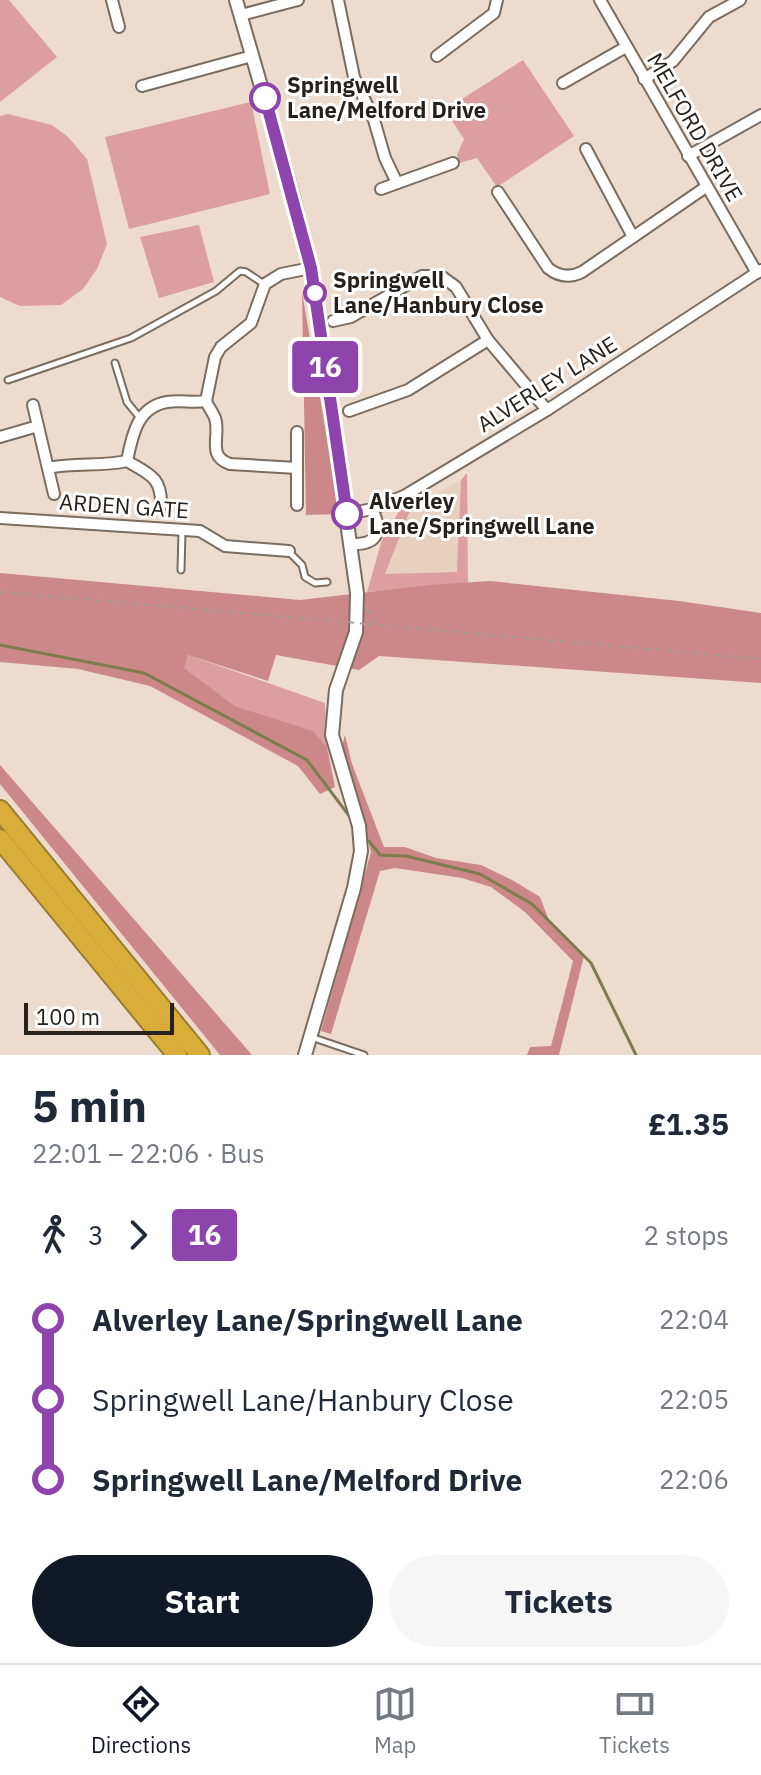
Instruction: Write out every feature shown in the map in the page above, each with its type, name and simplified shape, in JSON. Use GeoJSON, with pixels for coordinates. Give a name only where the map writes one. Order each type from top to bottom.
{"type":"FeatureCollection","features":[{"type":"Feature","properties":{"kind":"highway"},"geometry":{"type":"LineString","coordinates":[[0,810],[200,1055]]}},
{"type":"Feature","properties":{"kind":"highway"},"geometry":{"type":"LineString","coordinates":[[0,839],[177,1055]]}},
{"type":"Feature","properties":{"kind":"street"},"geometry":{"type":"LineString","coordinates":[[112,0],[119,27]]}},
{"type":"Feature","properties":{"kind":"street"},"geometry":{"type":"LineString","coordinates":[[236,0],[289,180],[311,268],[352,544],[358,606],[353,644],[333,706],[332,735],[359,826],[361,851],[354,888],[305,1055]]}},
{"type":"Feature","properties":{"kind":"street"},"geometry":{"type":"LineString","coordinates":[[241,15],[298,0]]}},
{"type":"Feature","properties":{"kind":"street"},"geometry":{"type":"LineString","coordinates":[[338,0],[354,77],[397,183]]}},
{"type":"Feature","properties":{"kind":"street"},"geometry":{"type":"LineString","coordinates":[[437,56],[494,13],[497,0]]}},
{"type":"Feature","properties":{"kind":"street","name":"MELFORD DRIVE"},"geometry":{"type":"LineString","coordinates":[[600,0],[706,187],[759,272]]}},
{"type":"Feature","properties":{"kind":"street"},"geometry":{"type":"LineString","coordinates":[[644,79],[673,61],[709,17],[740,0]]}},
{"type":"Feature","properties":{"kind":"street"},"geometry":{"type":"LineString","coordinates":[[563,83],[626,47]]}},
{"type":"Feature","properties":{"kind":"street"},"geometry":{"type":"LineString","coordinates":[[142,86],[252,56]]}},
{"type":"Feature","properties":{"kind":"street"},"geometry":{"type":"LineString","coordinates":[[688,156],[761,115]]}},
{"type":"Feature","properties":{"kind":"street"},"geometry":{"type":"LineString","coordinates":[[586,149],[633,237]]}},
{"type":"Feature","properties":{"kind":"street"},"geometry":{"type":"LineString","coordinates":[[381,189],[453,163]]}},
{"type":"Feature","properties":{"kind":"street"},"geometry":{"type":"LineString","coordinates":[[498,192],[548,268],[557,274],[576,276],[706,187]]}},
{"type":"Feature","properties":{"kind":"street"},"geometry":{"type":"LineString","coordinates":[[297,468],[230,464],[221,460],[215,452],[216,420],[206,401],[213,359],[221,347],[251,323],[265,284],[281,274],[311,268]]}},
{"type":"Feature","properties":{"kind":"street","name":"ALVERLEY LANE"},"geometry":{"type":"LineString","coordinates":[[347,514],[372,509],[404,496],[547,410],[759,272]]}},
{"type":"Feature","properties":{"kind":"street"},"geometry":{"type":"LineString","coordinates":[[333,321],[351,317],[422,276],[441,276],[456,287],[488,340],[547,410]]}},
{"type":"Feature","properties":{"kind":"street"},"geometry":{"type":"LineString","coordinates":[[349,411],[408,390],[488,340]]}},
{"type":"Feature","properties":{"kind":"street"},"geometry":{"type":"LineString","coordinates":[[127,461],[132,436],[141,419],[151,409],[168,402],[206,401]]}},
{"type":"Feature","properties":{"kind":"street"},"geometry":{"type":"LineString","coordinates":[[33,405],[54,494]]}},
{"type":"Feature","properties":{"kind":"street"},"geometry":{"type":"LineString","coordinates":[[0,437],[38,426]]}},
{"type":"Feature","properties":{"kind":"street"},"geometry":{"type":"LineString","coordinates":[[297,432],[297,505]]}},
{"type":"Feature","properties":{"kind":"street"},"geometry":{"type":"LineString","coordinates":[[48,468],[71,463],[103,465],[127,461],[156,480],[162,491],[161,506]]}},
{"type":"Feature","properties":{"kind":"street"},"geometry":{"type":"LineString","coordinates":[[352,544],[364,544],[376,535],[378,523],[372,509]]}},
{"type":"Feature","properties":{"kind":"street","name":"ARDEN GATE"},"geometry":{"type":"LineString","coordinates":[[0,518],[182,530],[205,533],[225,546],[289,551]]}},
{"type":"Feature","properties":{"kind":"lane"},"geometry":{"type":"LineString","coordinates":[[8,380],[131,338],[216,291],[240,271],[265,284]]}},
{"type":"Feature","properties":{"kind":"lane"},"geometry":{"type":"LineString","coordinates":[[115,363],[127,402],[141,419]]}},
{"type":"Feature","properties":{"kind":"lane"},"geometry":{"type":"LineString","coordinates":[[181,570],[182,530]]}},
{"type":"Feature","properties":{"kind":"lane"},"geometry":{"type":"LineString","coordinates":[[289,551],[302,565],[305,577],[315,583],[327,582]]}},
{"type":"Feature","properties":{"kind":"lane"},"geometry":{"type":"LineString","coordinates":[[310,1037],[364,1055]]}},
{"type":"Feature","properties":{"kind":"path"},"geometry":{"type":"LineString","coordinates":[[0,592],[761,659]]}},
{"type":"Feature","properties":{"kind":"path"},"geometry":{"type":"LineString","coordinates":[[358,606],[374,615],[375,625]]}},
{"type":"Feature","properties":{"kind":"shaded area"},"geometry":{"type":"Polygon","coordinates":[[[0,0],[9,0],[57,57],[0,102],[0,0]]]}},
{"type":"Feature","properties":{"kind":"shaded area"},"geometry":{"type":"Polygon","coordinates":[[[523,60],[574,136],[497,187],[477,158],[459,163],[457,155],[464,139],[445,110],[523,60]]]}},
{"type":"Feature","properties":{"kind":"shaded area"},"geometry":{"type":"Polygon","coordinates":[[[251,102],[270,194],[129,229],[105,137],[251,102]]]}},
{"type":"Feature","properties":{"kind":"shaded area"},"geometry":{"type":"Polygon","coordinates":[[[8,114],[52,125],[68,137],[87,159],[107,244],[97,269],[83,289],[61,305],[20,306],[0,297],[0,116],[8,114]]]}},
{"type":"Feature","properties":{"kind":"shaded area"},"geometry":{"type":"Polygon","coordinates":[[[199,225],[214,282],[159,298],[140,237],[199,225]]]}},
{"type":"Feature","properties":{"kind":"shaded area"},"geometry":{"type":"Polygon","coordinates":[[[302,292],[340,514],[306,515],[302,292]]]}},
{"type":"Feature","properties":{"kind":"shaded area"},"geometry":{"type":"Polygon","coordinates":[[[467,473],[468,583],[367,592],[382,540],[401,508],[411,508],[385,574],[457,572],[461,480],[467,473]]]}},
{"type":"Feature","properties":{"kind":"shaded area"},"geometry":{"type":"Polygon","coordinates":[[[461,480],[458,572],[384,575],[411,508],[461,480]]]}},
{"type":"Feature","properties":{"kind":"shaded area"},"geometry":{"type":"Polygon","coordinates":[[[0,573],[300,600],[490,581],[679,601],[761,613],[761,683],[379,656],[359,670],[276,655],[268,681],[188,655],[184,668],[235,706],[313,731],[327,747],[335,787],[320,794],[298,766],[150,686],[78,669],[0,662],[0,573]]]}},
{"type":"Feature","properties":{"kind":"shaded area"},"geometry":{"type":"Polygon","coordinates":[[[188,655],[325,703],[327,747],[312,731],[235,706],[183,668],[188,655]]]}},
{"type":"Feature","properties":{"kind":"shaded area"},"geometry":{"type":"Polygon","coordinates":[[[345,735],[352,764],[384,847],[405,847],[436,858],[481,865],[514,881],[540,897],[550,923],[584,956],[559,1055],[527,1055],[530,1047],[551,1046],[573,961],[525,912],[491,887],[462,878],[395,868],[380,871],[331,1034],[321,1031],[371,852],[342,746],[345,735]]]}},
{"type":"Feature","properties":{"kind":"shaded area"},"geometry":{"type":"Polygon","coordinates":[[[0,765],[252,1055],[220,1055],[0,784],[0,765]]]}},
{"type":"Feature","properties":{"kind":"waterway"},"geometry":{"type":"LineString","coordinates":[[0,645],[144,673],[307,760],[350,817]]}},
{"type":"Feature","properties":{"kind":"waterway"},"geometry":{"type":"LineString","coordinates":[[369,841],[380,855],[406,856],[480,874],[532,904],[591,963],[636,1055]]}},
{"type":"Feature","properties":{"kind":"bus line","name":"16"},"geometry":{"type":"LineString","coordinates":[[265,98],[311,268],[347,514]]}},
{"type":"Feature","properties":{"kind":"place","name":"Springwell Lane/Melford Drive"},"geometry":{"type":"Point","coordinates":[265,98]}},
{"type":"Feature","properties":{"kind":"place","name":"Springwell Lane/Hanbury Close"},"geometry":{"type":"Point","coordinates":[315,293]}},
{"type":"Feature","properties":{"kind":"place","name":"Alverley Lane/Springwell Lane"},"geometry":{"type":"Point","coordinates":[347,514]}}]}
